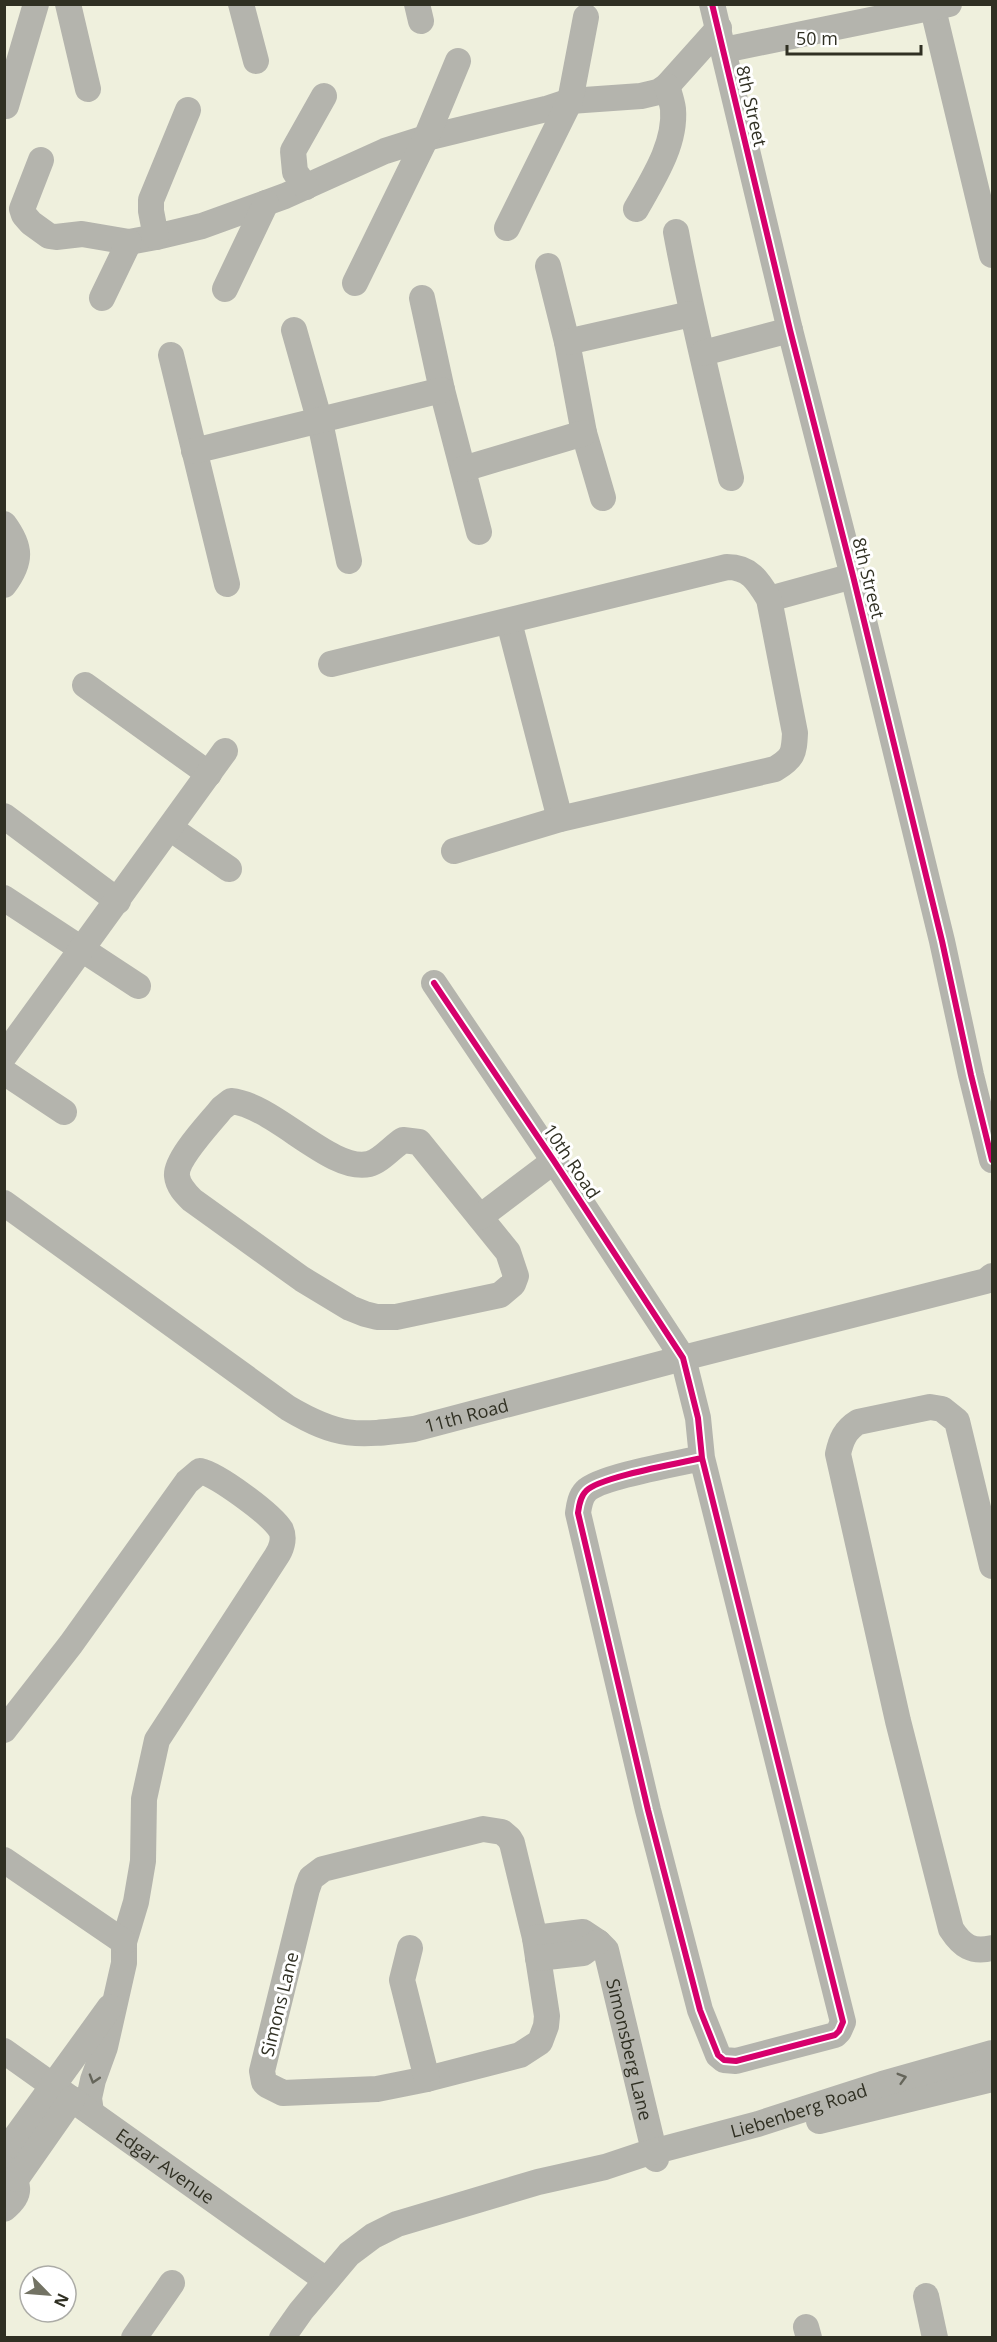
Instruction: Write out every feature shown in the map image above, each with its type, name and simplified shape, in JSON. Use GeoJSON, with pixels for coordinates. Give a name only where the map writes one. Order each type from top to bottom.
{"type":"FeatureCollection","features":[{"type":"Feature","properties":{"kind":"street"},"geometry":{"type":"LineString","coordinates":[[6,106],[36,4]]}},
{"type":"Feature","properties":{"kind":"street"},"geometry":{"type":"LineString","coordinates":[[68,4],[88,89]]}},
{"type":"Feature","properties":{"kind":"street"},"geometry":{"type":"LineString","coordinates":[[241,4],[256,61]]}},
{"type":"Feature","properties":{"kind":"street"},"geometry":{"type":"LineString","coordinates":[[41,160],[22,209],[31,223],[49,236],[82,234],[129,242],[202,226],[306,187],[385,151],[426,138],[546,109],[570,100],[641,96],[658,92],[667,86],[718,28],[941,7],[993,255]]}},
{"type":"Feature","properties":{"kind":"street"},"geometry":{"type":"LineString","coordinates":[[507,228],[570,100],[586,17]]}},
{"type":"Feature","properties":{"kind":"street","name":"8th Street"},"geometry":{"type":"LineString","coordinates":[[718,28],[790,330],[942,941],[971,1075],[993,1160]]}},
{"type":"Feature","properties":{"kind":"street"},"geometry":{"type":"LineString","coordinates":[[355,283],[426,138],[458,60]]}},
{"type":"Feature","properties":{"kind":"street"},"geometry":{"type":"LineString","coordinates":[[636,209],[668,145],[673,122],[673,108],[667,86]]}},
{"type":"Feature","properties":{"kind":"street"},"geometry":{"type":"LineString","coordinates":[[306,187],[296,172],[293,151],[324,96]]}},
{"type":"Feature","properties":{"kind":"street"},"geometry":{"type":"LineString","coordinates":[[156,237],[151,211],[152,200],[188,110]]}},
{"type":"Feature","properties":{"kind":"street"},"geometry":{"type":"LineString","coordinates":[[225,289],[266,203]]}},
{"type":"Feature","properties":{"kind":"street"},"geometry":{"type":"LineString","coordinates":[[676,232],[691,314],[703,353],[731,478]]}},
{"type":"Feature","properties":{"kind":"street"},"geometry":{"type":"LineString","coordinates":[[102,298],[129,242]]}},
{"type":"Feature","properties":{"kind":"street"},"geometry":{"type":"LineString","coordinates":[[548,266],[567,342],[584,433],[603,498]]}},
{"type":"Feature","properties":{"kind":"street"},"geometry":{"type":"LineString","coordinates":[[422,298],[441,390],[479,532]]}},
{"type":"Feature","properties":{"kind":"street"},"geometry":{"type":"LineString","coordinates":[[567,342],[691,314]]}},
{"type":"Feature","properties":{"kind":"street"},"geometry":{"type":"LineString","coordinates":[[294,330],[320,422],[349,561]]}},
{"type":"Feature","properties":{"kind":"street"},"geometry":{"type":"LineString","coordinates":[[703,353],[790,330]]}},
{"type":"Feature","properties":{"kind":"street"},"geometry":{"type":"LineString","coordinates":[[171,355],[227,584]]}},
{"type":"Feature","properties":{"kind":"street"},"geometry":{"type":"LineString","coordinates":[[194,451],[320,422],[441,390]]}},
{"type":"Feature","properties":{"kind":"street"},"geometry":{"type":"LineString","coordinates":[[463,469],[584,433]]}},
{"type":"Feature","properties":{"kind":"street"},"geometry":{"type":"LineString","coordinates":[[4,524],[16,540],[18,557],[12,574],[4,585]]}},
{"type":"Feature","properties":{"kind":"street"},"geometry":{"type":"LineString","coordinates":[[331,664],[727,567],[739,567],[748,571],[769,599],[795,733],[795,748],[790,760],[775,769],[560,819],[454,851]]}},
{"type":"Feature","properties":{"kind":"street"},"geometry":{"type":"LineString","coordinates":[[769,599],[853,576]]}},
{"type":"Feature","properties":{"kind":"street"},"geometry":{"type":"LineString","coordinates":[[509,622],[560,819]]}},
{"type":"Feature","properties":{"kind":"street"},"geometry":{"type":"LineString","coordinates":[[85,685],[209,774]]}},
{"type":"Feature","properties":{"kind":"street"},"geometry":{"type":"LineString","coordinates":[[4,1056],[225,752]]}},
{"type":"Feature","properties":{"kind":"street"},"geometry":{"type":"LineString","coordinates":[[4,816],[118,901]]}},
{"type":"Feature","properties":{"kind":"street"},"geometry":{"type":"LineString","coordinates":[[170,828],[229,869]]}},
{"type":"Feature","properties":{"kind":"street"},"geometry":{"type":"LineString","coordinates":[[4,898],[138,986]]}},
{"type":"Feature","properties":{"kind":"street","name":"8th Street"},"geometry":{"type":"LineString","coordinates":[[942,941],[985,1072],[993,1104]]}},
{"type":"Feature","properties":{"kind":"street","name":"10th Road"},"geometry":{"type":"LineString","coordinates":[[434,983],[554,1161],[682,1358],[698,1418],[702,1458],[843,2022],[841,2029],[835,2035],[736,2061],[724,2060],[718,2055],[700,2010],[648,1810],[578,1513],[583,1495],[594,1486],[619,1477],[702,1458]]}},
{"type":"Feature","properties":{"kind":"street"},"geometry":{"type":"LineString","coordinates":[[4,1072],[64,1112]]}},
{"type":"Feature","properties":{"kind":"street"},"geometry":{"type":"LineString","coordinates":[[231,1101],[242,1102],[259,1108],[325,1152],[360,1165],[371,1164],[403,1140],[419,1142],[480,1217],[508,1252],[516,1276],[513,1284],[500,1295],[396,1317],[377,1317],[350,1308],[302,1279],[192,1200],[182,1189],[177,1177],[178,1165],[222,1108],[231,1101]]}},
{"type":"Feature","properties":{"kind":"street"},"geometry":{"type":"LineString","coordinates":[[480,1217],[554,1161]]}},
{"type":"Feature","properties":{"kind":"street","name":"11th Road"},"geometry":{"type":"LineString","coordinates":[[4,1203],[288,1408],[330,1429],[350,1434],[375,1434],[414,1429],[990,1280]]}},
{"type":"Feature","properties":{"kind":"street"},"geometry":{"type":"LineString","coordinates":[[993,1566],[957,1421],[942,1409],[930,1407],[858,1422],[850,1427],[841,1441],[838,1454],[898,1721],[951,1929],[958,1941],[970,1949],[984,1951],[993,1948]]}},
{"type":"Feature","properties":{"kind":"street"},"geometry":{"type":"LineString","coordinates":[[4,1730],[71,1644],[166,1509],[192,1476],[200,1471],[216,1476],[280,1529],[283,1539],[276,1557],[157,1740],[144,1799],[143,1861],[136,1902],[124,1942],[124,1963],[105,2047],[89,2098],[72,2099],[4,2153]]}},
{"type":"Feature","properties":{"kind":"street","name":"Simons Lane"},"geometry":{"type":"LineString","coordinates":[[483,1828],[501,1832],[512,1843],[537,1948],[547,2016],[546,2026],[540,2042],[520,2055],[427,2079],[377,2089],[283,2093],[264,2082],[262,2071],[307,1889],[311,1878],[323,1869],[483,1828]]}},
{"type":"Feature","properties":{"kind":"street"},"geometry":{"type":"LineString","coordinates":[[4,1860],[124,1942]]}},
{"type":"Feature","properties":{"kind":"street","name":"Simonsberg Lane"},"geometry":{"type":"LineString","coordinates":[[537,1948],[583,1953],[598,1942],[608,1955],[655,2156]]}},
{"type":"Feature","properties":{"kind":"street"},"geometry":{"type":"LineString","coordinates":[[410,1948],[402,1980],[427,2079]]}},
{"type":"Feature","properties":{"kind":"street"},"geometry":{"type":"LineString","coordinates":[[4,2209],[16,2194],[10,2174],[72,2099],[115,2000]]}},
{"type":"Feature","properties":{"kind":"street","name":"Edgar Avenue"},"geometry":{"type":"LineString","coordinates":[[4,2051],[326,2280]]}},
{"type":"Feature","properties":{"kind":"street","name":"Liebenberg Road"},"geometry":{"type":"LineString","coordinates":[[655,2156],[882,2084],[993,2053]]}},
{"type":"Feature","properties":{"kind":"street","name":"Liebenberg Road"},"geometry":{"type":"LineString","coordinates":[[282,2337],[326,2280],[360,2244],[397,2224],[538,2182],[957,2089],[993,2079]]}},
{"type":"Feature","properties":{"kind":"street"},"geometry":{"type":"LineString","coordinates":[[134,2337],[172,2283]]}},
{"type":"Feature","properties":{"kind":"street"},"geometry":{"type":"LineString","coordinates":[[926,2296],[936,2337]]}},
{"type":"Feature","properties":{"kind":"cycle path"},"geometry":{"type":"LineString","coordinates":[[712,4],[790,330],[942,941],[992,1160]]}},
{"type":"Feature","properties":{"kind":"cycle path"},"geometry":{"type":"LineString","coordinates":[[434,983],[683,1358],[698,1418],[702,1458],[843,2022],[835,2035],[736,2061],[724,2060],[718,2055],[700,2010],[648,1810],[578,1513],[582,1496],[594,1486],[623,1476],[702,1458]]}}]}
